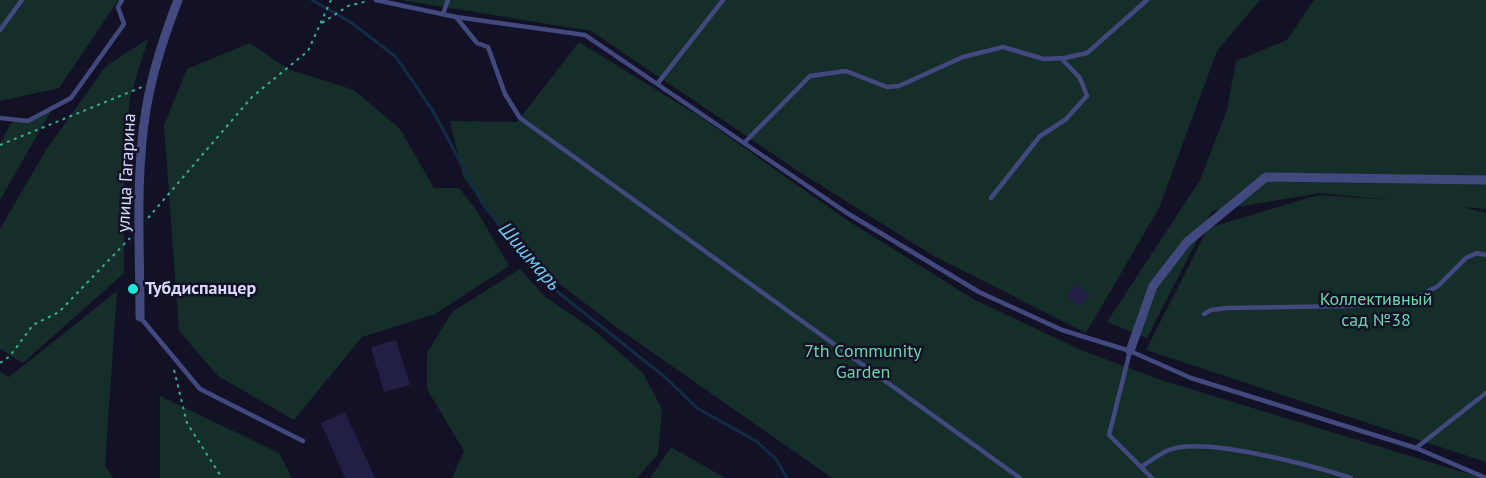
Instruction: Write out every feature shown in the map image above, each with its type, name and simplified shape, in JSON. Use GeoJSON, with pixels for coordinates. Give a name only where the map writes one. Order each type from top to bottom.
{"type":"FeatureCollection","features":[{"type":"Feature","properties":{"kind":"street","name":"улица Гагарина"},"geometry":{"type":"LineString","coordinates":[[140,317],[142,140],[159,49],[178,0]]}},
{"type":"Feature","properties":{"kind":"street"},"geometry":{"type":"LineString","coordinates":[[1130,351],[1153,286],[1187,242],[1266,177],[1486,180]]}},
{"type":"Feature","properties":{"kind":"lane"},"geometry":{"type":"LineString","coordinates":[[0,30],[22,0]]}},
{"type":"Feature","properties":{"kind":"lane"},"geometry":{"type":"LineString","coordinates":[[0,118],[28,120],[71,98],[124,24],[118,7],[122,0]]}},
{"type":"Feature","properties":{"kind":"lane"},"geometry":{"type":"LineString","coordinates":[[375,0],[456,17],[585,35],[847,213],[953,279],[1062,330],[1130,351],[1191,378],[1416,448],[1486,478]]}},
{"type":"Feature","properties":{"kind":"lane"},"geometry":{"type":"LineString","coordinates":[[443,14],[448,0]]}},
{"type":"Feature","properties":{"kind":"lane"},"geometry":{"type":"LineString","coordinates":[[658,83],[723,0]]}},
{"type":"Feature","properties":{"kind":"lane"},"geometry":{"type":"LineString","coordinates":[[745,142],[810,76],[846,71],[887,87],[899,86],[963,57],[1003,47],[1044,59],[1061,58],[1087,52],[1147,0]]}},
{"type":"Feature","properties":{"kind":"lane"},"geometry":{"type":"LineString","coordinates":[[456,17],[477,43],[488,47],[505,94],[520,118],[1020,478]]}},
{"type":"Feature","properties":{"kind":"lane"},"geometry":{"type":"LineString","coordinates":[[991,198],[1041,136],[1065,120],[1087,96],[1080,78],[1061,58]]}},
{"type":"Feature","properties":{"kind":"lane"},"geometry":{"type":"LineString","coordinates":[[1204,314],[1211,310],[1227,308],[1350,306],[1414,299],[1438,286],[1466,258],[1477,253],[1486,255]]}},
{"type":"Feature","properties":{"kind":"lane"},"geometry":{"type":"LineString","coordinates":[[140,317],[200,388],[303,441]]}},
{"type":"Feature","properties":{"kind":"lane"},"geometry":{"type":"LineString","coordinates":[[1130,351],[1109,435],[1152,478]]}},
{"type":"Feature","properties":{"kind":"lane"},"geometry":{"type":"LineString","coordinates":[[1416,448],[1486,393]]}},
{"type":"Feature","properties":{"kind":"lane"},"geometry":{"type":"LineString","coordinates":[[1141,467],[1170,449],[1214,447],[1324,469],[1351,478]]}},
{"type":"Feature","properties":{"kind":"path"},"geometry":{"type":"LineString","coordinates":[[0,363],[10,356],[33,325],[59,312],[140,226],[252,97],[308,51],[331,0]]}},
{"type":"Feature","properties":{"kind":"path"},"geometry":{"type":"LineString","coordinates":[[320,24],[348,6],[375,0]]}},
{"type":"Feature","properties":{"kind":"path"},"geometry":{"type":"LineString","coordinates":[[0,145],[132,89],[151,85]]}},
{"type":"Feature","properties":{"kind":"path"},"geometry":{"type":"LineString","coordinates":[[172,364],[187,423],[222,478]]}},
{"type":"Feature","properties":{"kind":"green space"},"geometry":{"type":"Polygon","coordinates":[[[0,0],[122,0],[117,2],[59,88],[0,101],[0,0]]]}},
{"type":"Feature","properties":{"kind":"green space"},"geometry":{"type":"Polygon","coordinates":[[[401,0],[1260,0],[1217,51],[1159,208],[1086,333],[934,256],[801,173],[591,31],[401,0]]]}},
{"type":"Feature","properties":{"kind":"green space","name":"Коллективный сад №38"},"geometry":{"type":"Polygon","coordinates":[[[1314,0],[1486,0],[1486,209],[1463,207],[1486,213],[1486,462],[1146,350],[1208,228],[1318,195],[1393,200],[1321,193],[1212,211],[1147,338],[1107,322],[1200,180],[1227,110],[1236,61],[1287,40],[1314,0]]]}},
{"type":"Feature","properties":{"kind":"green space"},"geometry":{"type":"Polygon","coordinates":[[[148,39],[130,98],[124,153],[124,273],[23,363],[0,349],[0,229],[46,150],[106,66],[148,39]]]}},
{"type":"Feature","properties":{"kind":"green space","name":"7th Community Garden"},"geometry":{"type":"Polygon","coordinates":[[[579,42],[702,118],[844,218],[973,299],[1081,350],[1161,380],[1482,478],[832,478],[619,329],[549,276],[489,213],[463,176],[450,121],[517,122],[579,42]]]}},
{"type":"Feature","properties":{"kind":"green space"},"geometry":{"type":"Polygon","coordinates":[[[250,43],[288,69],[354,90],[400,129],[434,188],[459,188],[477,211],[509,266],[435,314],[362,337],[294,420],[218,376],[179,331],[164,125],[187,69],[250,43]]]}},
{"type":"Feature","properties":{"kind":"green space"},"geometry":{"type":"Polygon","coordinates":[[[51,111],[0,200],[0,144],[11,123],[51,111]]]}},
{"type":"Feature","properties":{"kind":"green space"},"geometry":{"type":"Polygon","coordinates":[[[520,269],[544,296],[594,330],[643,373],[662,409],[658,454],[637,478],[452,478],[464,451],[427,389],[427,353],[452,312],[520,269]]]}},
{"type":"Feature","properties":{"kind":"green space"},"geometry":{"type":"Polygon","coordinates":[[[117,291],[105,465],[113,478],[0,478],[0,372],[9,377],[117,291]]]}},
{"type":"Feature","properties":{"kind":"green space"},"geometry":{"type":"Polygon","coordinates":[[[160,396],[279,453],[292,478],[160,478],[160,396]]]}},
{"type":"Feature","properties":{"kind":"green space"},"geometry":{"type":"Polygon","coordinates":[[[671,447],[725,478],[650,478],[671,447]]]}},
{"type":"Feature","properties":{"kind":"building"},"geometry":{"type":"Polygon","coordinates":[[[1076,284],[1090,294],[1081,307],[1067,297],[1076,284]]]}},
{"type":"Feature","properties":{"kind":"building"},"geometry":{"type":"Polygon","coordinates":[[[396,340],[410,385],[384,392],[371,347],[396,340]]]}},
{"type":"Feature","properties":{"kind":"building"},"geometry":{"type":"Polygon","coordinates":[[[345,412],[375,478],[345,478],[321,423],[345,412]]]}},
{"type":"Feature","properties":{"kind":"waterway","name":"Шишмарь"},"geometry":{"type":"LineString","coordinates":[[312,0],[352,23],[396,57],[433,111],[484,206],[549,285],[665,377],[697,408],[756,441],[776,459],[787,478]]}},
{"type":"Feature","properties":{"kind":"place","name":"Тубдиспанцер"},"geometry":{"type":"Point","coordinates":[133,289]}}]}
